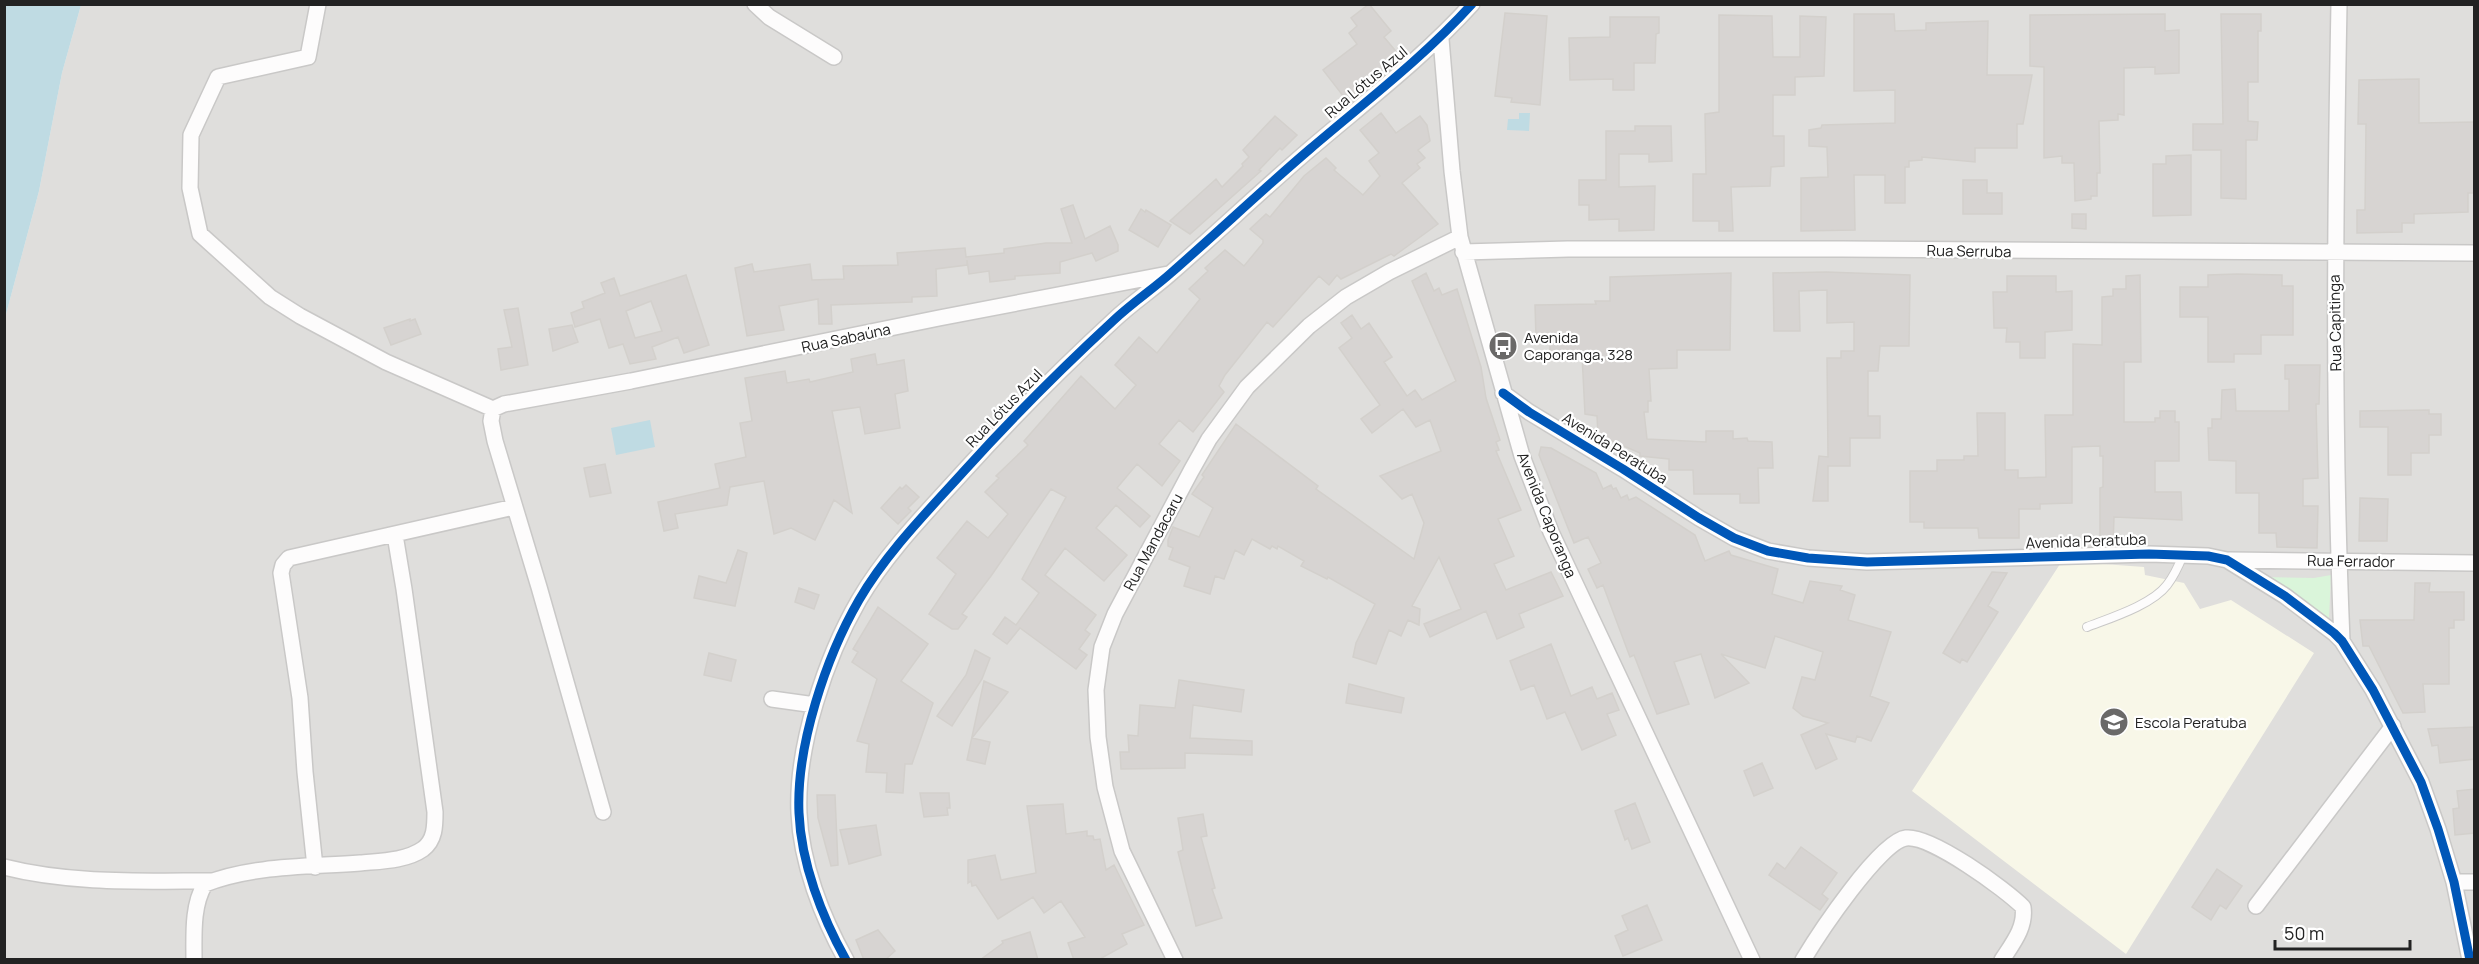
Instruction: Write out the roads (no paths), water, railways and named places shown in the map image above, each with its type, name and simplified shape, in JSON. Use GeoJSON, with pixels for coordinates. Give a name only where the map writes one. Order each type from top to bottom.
{"type":"FeatureCollection","features":[{"type":"Feature","properties":{"kind":"street"},"geometry":{"type":"LineString","coordinates":[[318,4],[308,57],[218,77],[190,135],[190,188],[200,234],[270,297],[300,316],[386,362],[493,409],[491,421],[495,441],[603,813]]}},
{"type":"Feature","properties":{"kind":"street"},"geometry":{"type":"LineString","coordinates":[[755,4],[769,17],[834,57]]}},
{"type":"Feature","properties":{"kind":"street","name":"Rua Lótus Azul"},"geometry":{"type":"LineString","coordinates":[[846,960],[836,942],[815,890],[803,846],[798,812],[803,758],[815,705],[834,651],[855,609],[895,549],[997,436],[1115,319],[1171,274],[1308,151],[1441,39],[1472,4]]}},
{"type":"Feature","properties":{"kind":"street","name":"Rua Capitinga"},"geometry":{"type":"LineString","coordinates":[[2339,4],[2334,253],[2342,641]]}},
{"type":"Feature","properties":{"kind":"street","name":"Avenida Caporanga"},"geometry":{"type":"LineString","coordinates":[[1441,39],[1452,171],[1462,244],[1522,456],[1551,532],[1752,960]]}},
{"type":"Feature","properties":{"kind":"street","name":"Rua Serruba"},"geometry":{"type":"LineString","coordinates":[[1462,244],[1604,249],[2475,253]]}},
{"type":"Feature","properties":{"kind":"street","name":"Rua Mandacaru"},"geometry":{"type":"LineString","coordinates":[[1175,960],[1122,851],[1105,787],[1098,736],[1096,690],[1102,647],[1115,614],[1209,439],[1247,387],[1309,326],[1346,297],[1389,272],[1462,244]]}},
{"type":"Feature","properties":{"kind":"street","name":"Rua Sabaúna"},"geometry":{"type":"LineString","coordinates":[[493,409],[521,400],[631,381],[939,318],[1171,274]]}},
{"type":"Feature","properties":{"kind":"street","name":"Avenida Peratuba"},"geometry":{"type":"LineString","coordinates":[[1503,393],[1529,412],[1700,518],[1734,538],[1768,551],[1808,558],[1867,562],[2149,554],[2208,556],[2227,560],[2285,596],[2342,641],[2393,726],[2421,782],[2454,882],[2470,960]]}},
{"type":"Feature","properties":{"kind":"street"},"geometry":{"type":"LineString","coordinates":[[315,867],[304,772],[300,698],[281,573],[283,564],[289,558],[514,507]]}},
{"type":"Feature","properties":{"kind":"street"},"geometry":{"type":"LineString","coordinates":[[4,867],[29,873],[115,881],[211,881],[271,869],[381,861],[407,856],[422,850],[431,842],[435,829],[435,812],[395,535]]}},
{"type":"Feature","properties":{"kind":"street","name":"Rua Ferrador"},"geometry":{"type":"LineString","coordinates":[[2227,560],[2475,563]]}},
{"type":"Feature","properties":{"kind":"street"},"geometry":{"type":"LineString","coordinates":[[772,699],[815,705]]}},
{"type":"Feature","properties":{"kind":"street"},"geometry":{"type":"LineString","coordinates":[[2256,906],[2393,726]]}},
{"type":"Feature","properties":{"kind":"street"},"geometry":{"type":"LineString","coordinates":[[1803,960],[1868,869],[1895,842],[1907,838],[1924,841],[1940,848],[2004,890],[2023,907],[2025,918],[2017,937],[2002,960]]}},
{"type":"Feature","properties":{"kind":"street"},"geometry":{"type":"LineString","coordinates":[[194,960],[194,930],[199,893],[205,884],[211,881]]}},
{"type":"Feature","properties":{"kind":"street"},"geometry":{"type":"LineString","coordinates":[[2454,882],[2475,882]]}},
{"type":"Feature","properties":{"kind":"lane"},"geometry":{"type":"LineString","coordinates":[[2086,627],[2118,615],[2155,596],[2166,587],[2183,555]]}},
{"type":"Feature","properties":{"kind":"water"},"geometry":{"type":"Polygon","coordinates":[[[5,4],[81,5],[62,73],[39,191],[5,318],[5,4]]]}},
{"type":"Feature","properties":{"kind":"water"},"geometry":{"type":"Polygon","coordinates":[[[1519,113],[1530,113],[1529,131],[1507,130],[1508,119],[1519,119],[1519,113]]]}},
{"type":"Feature","properties":{"kind":"water"},"geometry":{"type":"Polygon","coordinates":[[[650,420],[655,447],[616,455],[611,428],[650,420]]]}},
{"type":"Feature","properties":{"kind":"place","name":"Avenida Caporanga, 328"},"geometry":{"type":"Point","coordinates":[1503,346]}},
{"type":"Feature","properties":{"kind":"place","name":"Escola Peratuba"},"geometry":{"type":"Point","coordinates":[2114,722]}}]}
